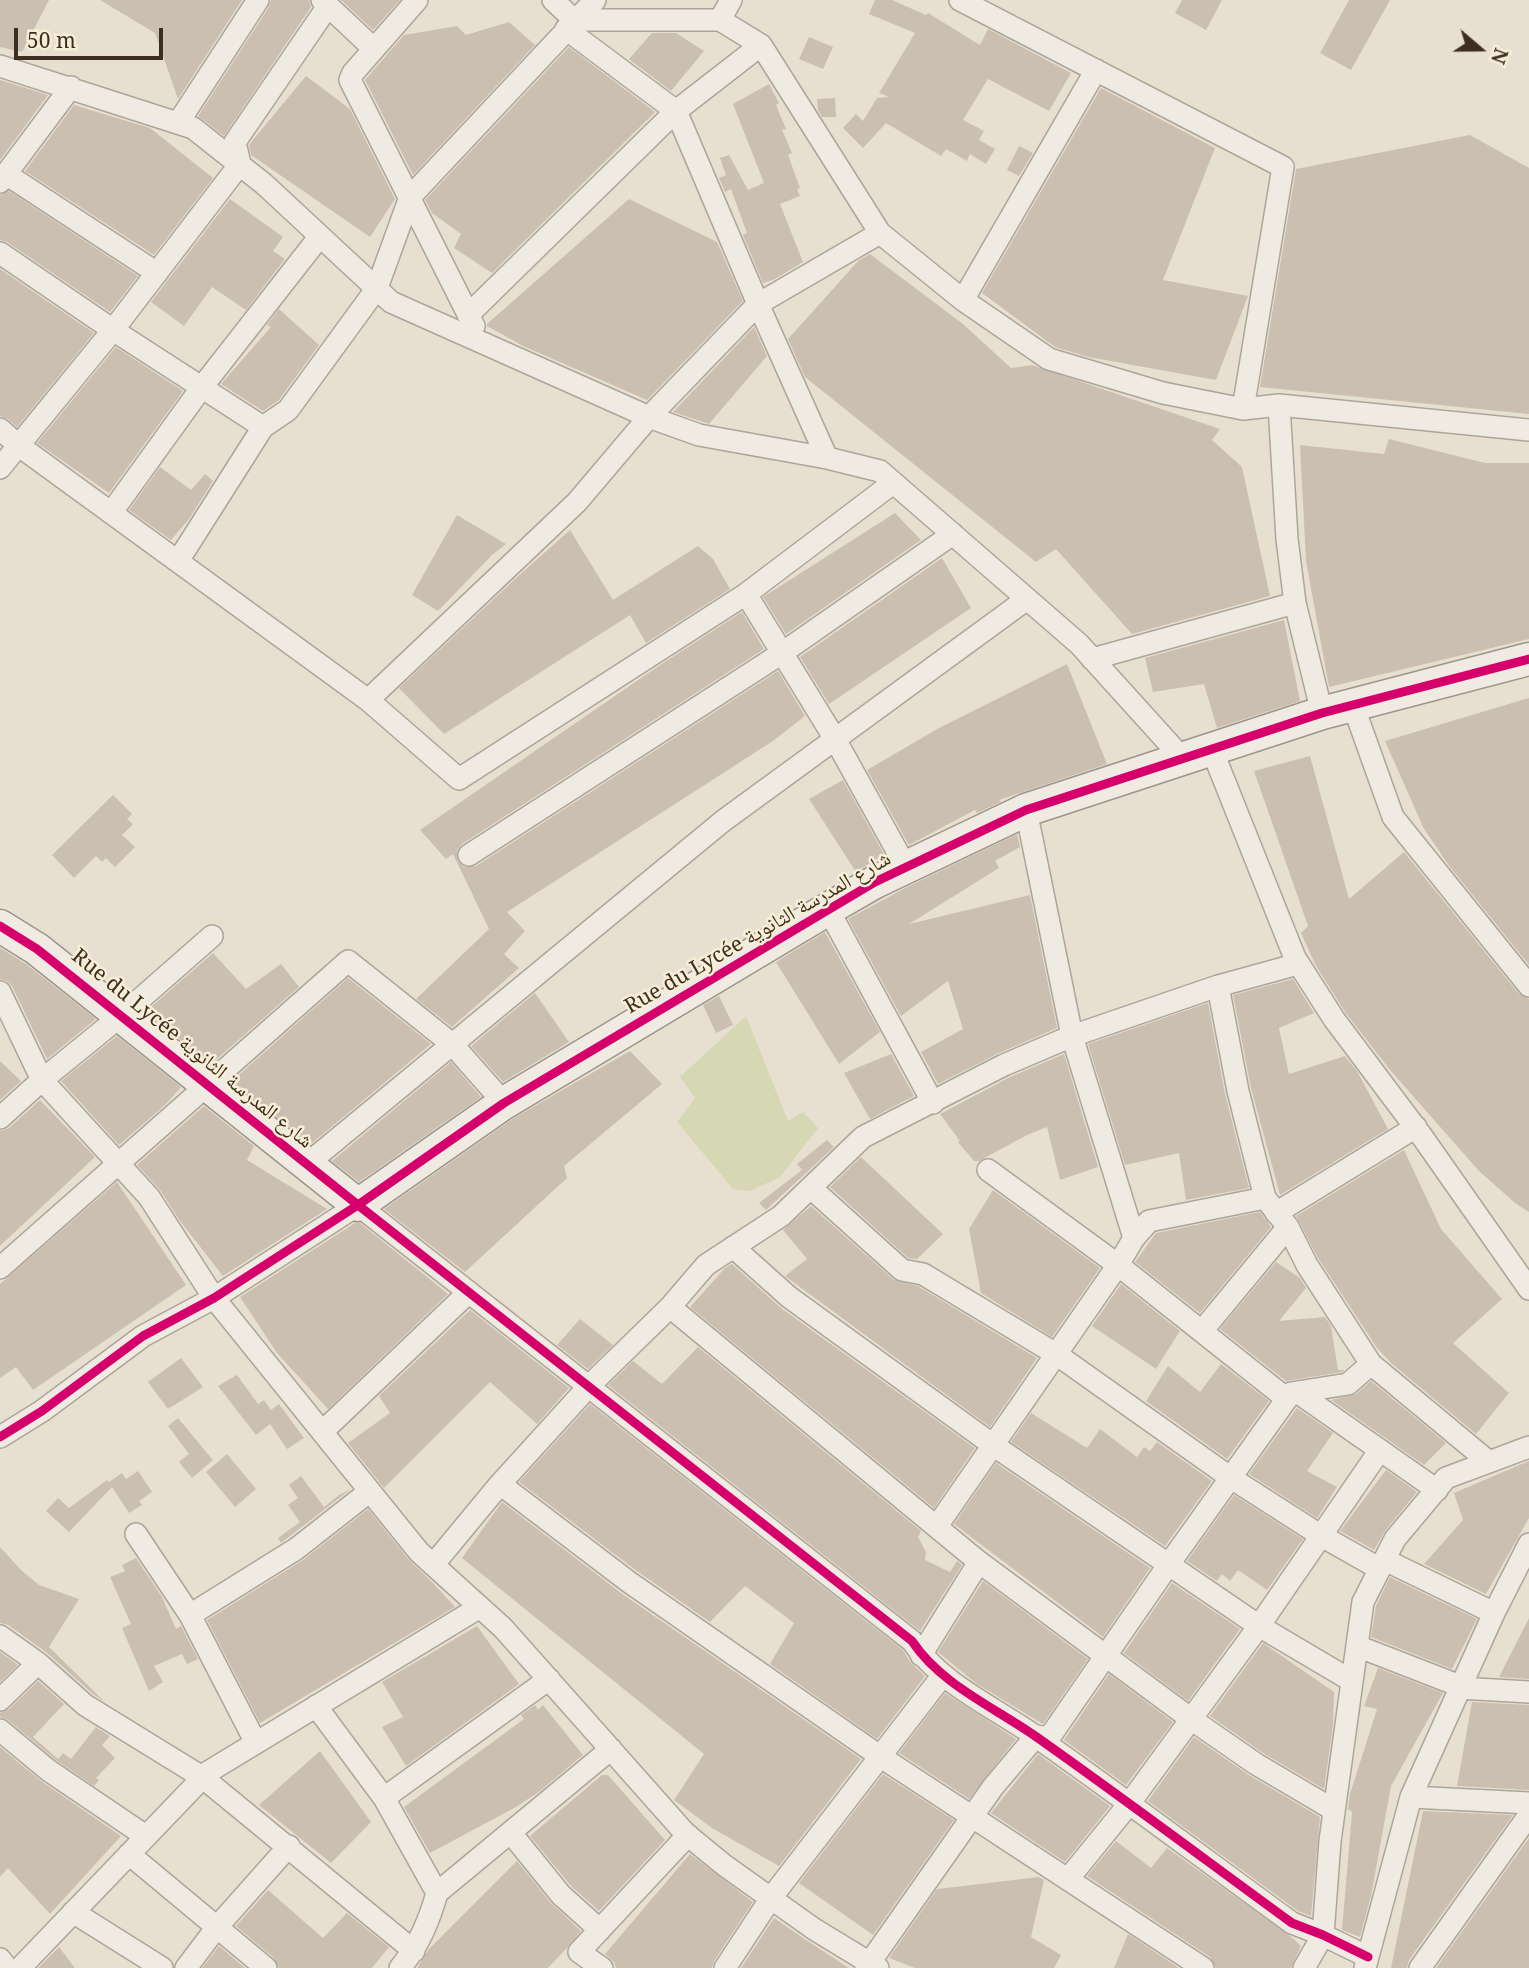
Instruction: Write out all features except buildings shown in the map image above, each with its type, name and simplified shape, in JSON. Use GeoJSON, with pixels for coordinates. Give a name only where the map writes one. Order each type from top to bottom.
{"type":"FeatureCollection","features":[{"type":"Feature","properties":{"kind":"street"},"geometry":{"type":"LineString","coordinates":[[178,123],[258,0]]}},
{"type":"Feature","properties":{"kind":"street"},"geometry":{"type":"LineString","coordinates":[[417,0],[353,73],[350,80],[481,342]]}},
{"type":"Feature","properties":{"kind":"street"},"geometry":{"type":"LineString","coordinates":[[553,0],[570,25],[676,111],[827,458]]}},
{"type":"Feature","properties":{"kind":"street"},"geometry":{"type":"LineString","coordinates":[[178,561],[263,427],[288,410],[377,288],[410,197],[595,0]]}},
{"type":"Feature","properties":{"kind":"street"},"geometry":{"type":"LineString","coordinates":[[720,20],[730,0]]}},
{"type":"Feature","properties":{"kind":"street"},"geometry":{"type":"LineString","coordinates":[[960,0],[1283,167],[1242,409]]}},
{"type":"Feature","properties":{"kind":"street"},"geometry":{"type":"LineString","coordinates":[[240,164],[235,142],[325,3],[374,49]]}},
{"type":"Feature","properties":{"kind":"street"},"geometry":{"type":"LineString","coordinates":[[570,25],[720,20],[761,45],[880,233],[963,300],[1049,359],[1163,393],[1242,409],[1279,405],[1529,430]]}},
{"type":"Feature","properties":{"kind":"street"},"geometry":{"type":"LineString","coordinates":[[468,315],[676,111],[761,45]]}},
{"type":"Feature","properties":{"kind":"street"},"geometry":{"type":"LineString","coordinates":[[0,66],[193,128],[240,164],[391,302],[649,417],[699,435],[827,458],[880,471],[1079,644],[1183,759]]}},
{"type":"Feature","properties":{"kind":"street"},"geometry":{"type":"LineString","coordinates":[[963,300],[1096,70]]}},
{"type":"Feature","properties":{"kind":"street"},"geometry":{"type":"LineString","coordinates":[[72,87],[3,178],[157,273]]}},
{"type":"Feature","properties":{"kind":"street"},"geometry":{"type":"LineString","coordinates":[[0,468],[113,330],[240,164]]}},
{"type":"Feature","properties":{"kind":"street"},"geometry":{"type":"LineString","coordinates":[[368,699],[576,502],[649,417],[758,304],[880,233]]}},
{"type":"Feature","properties":{"kind":"street"},"geometry":{"type":"LineString","coordinates":[[111,513],[202,387],[320,236]]}},
{"type":"Feature","properties":{"kind":"street"},"geometry":{"type":"LineString","coordinates":[[0,253],[263,427]]}},
{"type":"Feature","properties":{"kind":"street"},"geometry":{"type":"LineString","coordinates":[[1279,405],[1287,539],[1295,603],[1322,712]]}},
{"type":"Feature","properties":{"kind":"street"},"geometry":{"type":"LineString","coordinates":[[0,429],[18,445],[368,699],[459,779],[746,594],[893,483]]}},
{"type":"Feature","properties":{"kind":"street"},"geometry":{"type":"LineString","coordinates":[[469,855],[782,653],[953,534]]}},
{"type":"Feature","properties":{"kind":"street"},"geometry":{"type":"LineString","coordinates":[[746,594],[835,739],[906,867]]}},
{"type":"Feature","properties":{"kind":"street"},"geometry":{"type":"LineString","coordinates":[[307,1164],[723,821],[1027,599]]}},
{"type":"Feature","properties":{"kind":"street"},"geometry":{"type":"LineString","coordinates":[[1092,659],[1295,603]]}},
{"type":"Feature","properties":{"kind":"street","name":"Rue du Lycée شارع المدرسة الثانوية"},"geometry":{"type":"LineString","coordinates":[[0,1437],[42,1411],[143,1336],[215,1298],[358,1205],[504,1103],[828,909],[906,867],[1026,810],[1322,712],[1529,659]]}},
{"type":"Feature","properties":{"kind":"street"},"geometry":{"type":"LineString","coordinates":[[1353,705],[1393,817],[1529,986]]}},
{"type":"Feature","properties":{"kind":"street"},"geometry":{"type":"LineString","coordinates":[[1212,750],[1298,964],[1334,1019],[1416,1127],[1529,1289]]}},
{"type":"Feature","properties":{"kind":"street"},"geometry":{"type":"LineString","coordinates":[[1026,810],[1072,1036],[1134,1238]]}},
{"type":"Feature","properties":{"kind":"street"},"geometry":{"type":"LineString","coordinates":[[828,909],[933,1103]]}},
{"type":"Feature","properties":{"kind":"street","name":"Rue du Lycée شارع المدرسة الثانوية"},"geometry":{"type":"LineString","coordinates":[[0,926],[37,948],[358,1205]]}},
{"type":"Feature","properties":{"kind":"street"},"geometry":{"type":"LineString","coordinates":[[0,1118],[212,936]]}},
{"type":"Feature","properties":{"kind":"street"},"geometry":{"type":"LineString","coordinates":[[0,1268],[348,961],[452,1044],[504,1103]]}},
{"type":"Feature","properties":{"kind":"street"},"geometry":{"type":"LineString","coordinates":[[433,1565],[500,1484],[589,1386],[670,1307],[705,1265],[780,1216],[863,1137],[1004,1065],[1072,1036],[1218,986],[1298,964]]}},
{"type":"Feature","properties":{"kind":"street"},"geometry":{"type":"LineString","coordinates":[[1218,986],[1238,1091],[1276,1213],[1371,1364],[1489,1462]]}},
{"type":"Feature","properties":{"kind":"street"},"geometry":{"type":"LineString","coordinates":[[0,992],[42,1080],[149,1197],[215,1298],[419,1552],[503,1628],[688,1835],[814,1929],[871,1966],[972,1816],[1036,1736]]}},
{"type":"Feature","properties":{"kind":"street"},"geometry":{"type":"LineString","coordinates":[[1202,1331],[1276,1213],[1416,1127]]}},
{"type":"Feature","properties":{"kind":"street"},"geometry":{"type":"LineString","coordinates":[[988,1170],[1292,1396],[1380,1450],[1437,1490]]}},
{"type":"Feature","properties":{"kind":"street"},"geometry":{"type":"LineString","coordinates":[[811,1188],[902,1270],[923,1274],[1056,1354],[1231,1478],[1320,1535],[1493,1613]]}},
{"type":"Feature","properties":{"kind":"street"},"geometry":{"type":"LineString","coordinates":[[358,1205],[912,1641],[921,1655],[943,1675],[1036,1736],[1292,1923],[1323,1935],[1366,1963],[1411,1797],[1493,1613],[1529,1544]]}},
{"type":"Feature","properties":{"kind":"street"},"geometry":{"type":"LineString","coordinates":[[937,1526],[1134,1238],[1149,1221],[1276,1213]]}},
{"type":"Feature","properties":{"kind":"street"},"geometry":{"type":"LineString","coordinates":[[733,1247],[789,1297],[993,1445],[1259,1626],[1352,1681]]}},
{"type":"Feature","properties":{"kind":"street"},"geometry":{"type":"LineString","coordinates":[[322,1432],[469,1292]]}},
{"type":"Feature","properties":{"kind":"street"},"geometry":{"type":"LineString","coordinates":[[670,1307],[979,1562],[1191,1719],[1256,1764],[1334,1810]]}},
{"type":"Feature","properties":{"kind":"street"},"geometry":{"type":"LineString","coordinates":[[1036,1736],[1049,1738],[1169,1564],[1292,1396],[1348,1384],[1371,1364]]}},
{"type":"Feature","properties":{"kind":"street"},"geometry":{"type":"LineString","coordinates":[[1304,1968],[1323,1935],[1334,1810],[1363,1602],[1395,1539],[1446,1478],[1529,1447]]}},
{"type":"Feature","properties":{"kind":"street"},"geometry":{"type":"LineString","coordinates":[[1068,1879],[1129,1804],[1259,1626],[1380,1450]]}},
{"type":"Feature","properties":{"kind":"street"},"geometry":{"type":"LineString","coordinates":[[500,1484],[629,1582],[881,1757],[1203,1968]]}},
{"type":"Feature","properties":{"kind":"street"},"geometry":{"type":"LineString","coordinates":[[190,1615],[296,1549],[370,1491]]}},
{"type":"Feature","properties":{"kind":"street"},"geometry":{"type":"LineString","coordinates":[[136,1534],[190,1615],[256,1743]]}},
{"type":"Feature","properties":{"kind":"street"},"geometry":{"type":"LineString","coordinates":[[921,1655],[979,1562]]}},
{"type":"Feature","properties":{"kind":"street"},"geometry":{"type":"LineString","coordinates":[[20,1968],[144,1835],[208,1772],[480,1607]]}},
{"type":"Feature","properties":{"kind":"street"},"geometry":{"type":"LineString","coordinates":[[0,1636],[38,1663],[85,1705],[202,1777],[414,1951]]}},
{"type":"Feature","properties":{"kind":"street"},"geometry":{"type":"LineString","coordinates":[[1357,1646],[1460,1687],[1529,1692]]}},
{"type":"Feature","properties":{"kind":"street"},"geometry":{"type":"LineString","coordinates":[[0,1700],[38,1663]]}},
{"type":"Feature","properties":{"kind":"street"},"geometry":{"type":"LineString","coordinates":[[724,1968],[771,1898],[943,1675]]}},
{"type":"Feature","properties":{"kind":"street"},"geometry":{"type":"LineString","coordinates":[[384,1798],[548,1679]]}},
{"type":"Feature","properties":{"kind":"street"},"geometry":{"type":"LineString","coordinates":[[316,1706],[384,1798],[437,1893]]}},
{"type":"Feature","properties":{"kind":"street"},"geometry":{"type":"LineString","coordinates":[[0,1730],[48,1770],[144,1835]]}},
{"type":"Feature","properties":{"kind":"street"},"geometry":{"type":"LineString","coordinates":[[400,1968],[414,1951],[429,1922],[437,1893],[611,1749]]}},
{"type":"Feature","properties":{"kind":"street"},"geometry":{"type":"LineString","coordinates":[[1411,1797],[1529,1804]]}},
{"type":"Feature","properties":{"kind":"street"},"geometry":{"type":"LineString","coordinates":[[1420,1968],[1529,1815]]}},
{"type":"Feature","properties":{"kind":"street"},"geometry":{"type":"LineString","coordinates":[[511,1833],[561,1895],[600,1930]]}},
{"type":"Feature","properties":{"kind":"street"},"geometry":{"type":"LineString","coordinates":[[601,1968],[574,1960],[688,1835]]}},
{"type":"Feature","properties":{"kind":"street"},"geometry":{"type":"LineString","coordinates":[[186,1968],[217,1927],[289,1846]]}},
{"type":"Feature","properties":{"kind":"street"},"geometry":{"type":"LineString","coordinates":[[129,1854],[266,1968]]}},
{"type":"Feature","properties":{"kind":"street"},"geometry":{"type":"LineString","coordinates":[[73,1912],[162,1968]]}},
{"type":"Feature","properties":{"kind":"street"},"geometry":{"type":"LineString","coordinates":[[0,1959],[7,1968]]}},
{"type":"Feature","properties":{"kind":"green space"},"geometry":{"type":"Polygon","coordinates":[[[746,1016],[788,1121],[803,1112],[818,1128],[780,1177],[750,1191],[733,1189],[677,1122],[695,1098],[680,1077],[746,1016]]]}},
{"type":"Feature","properties":{"kind":"cycle path"},"geometry":{"type":"LineString","coordinates":[[0,1437],[42,1411],[143,1336],[214,1298],[358,1205],[504,1103],[875,882],[1026,810],[1322,713],[1529,659]]}},
{"type":"Feature","properties":{"kind":"cycle path"},"geometry":{"type":"LineString","coordinates":[[0,926],[37,949],[912,1641],[924,1657],[954,1683],[1038,1738],[1292,1923],[1368,1957]]}}]}
